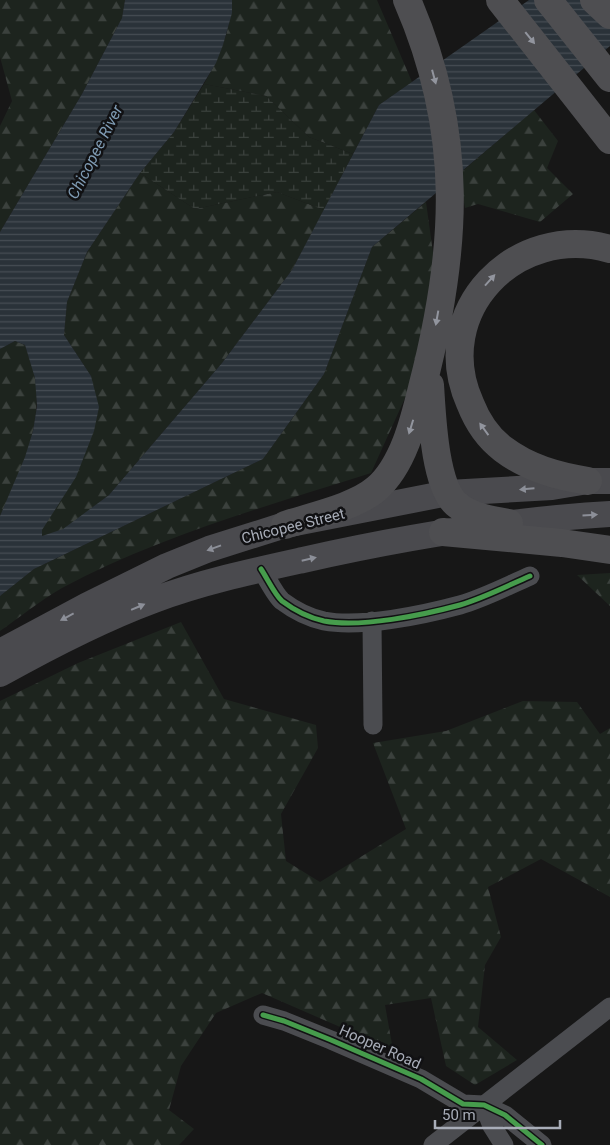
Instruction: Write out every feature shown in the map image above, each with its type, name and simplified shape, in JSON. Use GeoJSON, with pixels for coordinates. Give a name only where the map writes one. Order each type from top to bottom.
{"type":"FeatureCollection","features":[{"type":"Feature","properties":{"kind":"highway"},"geometry":{"type":"LineString","coordinates":[[285,525],[357,501],[376,490],[399,458],[407,441],[428,363],[448,253],[450,190],[446,138],[438,93],[419,30],[407,0]]}},
{"type":"Feature","properties":{"kind":"highway"},"geometry":{"type":"LineString","coordinates":[[500,0],[604,131]]}},
{"type":"Feature","properties":{"kind":"highway"},"geometry":{"type":"LineString","coordinates":[[548,0],[610,78]]}},
{"type":"Feature","properties":{"kind":"highway"},"geometry":{"type":"LineString","coordinates":[[594,0],[610,15]]}},
{"type":"Feature","properties":{"kind":"highway"},"geometry":{"type":"LineString","coordinates":[[599,481],[566,477],[538,469],[513,456],[492,440],[482,427],[467,398],[460,368],[460,352],[464,327],[474,303],[488,283],[509,263],[535,250],[564,244],[588,244],[610,249]]}},
{"type":"Feature","properties":{"kind":"highway"},"geometry":{"type":"LineString","coordinates":[[428,363],[434,434],[441,470],[448,493],[456,504],[481,518],[509,523]]}},
{"type":"Feature","properties":{"kind":"highway"},"geometry":{"type":"LineString","coordinates":[[443,532],[562,543],[610,550]]}},
{"type":"Feature","properties":{"kind":"main road","name":"Chicopee Street"},"geometry":{"type":"LineString","coordinates":[[0,652],[86,606],[167,566],[209,549],[285,525],[448,493],[552,487],[599,481]]}},
{"type":"Feature","properties":{"kind":"main road"},"geometry":{"type":"LineString","coordinates":[[0,674],[97,624],[154,600],[207,583],[261,569],[443,532],[509,523],[610,514]]}},
{"type":"Feature","properties":{"kind":"street"},"geometry":{"type":"LineString","coordinates":[[261,569],[280,600],[298,611],[323,620],[372,621],[461,605],[530,576]]}},
{"type":"Feature","properties":{"kind":"street"},"geometry":{"type":"LineString","coordinates":[[372,621],[373,725]]}},
{"type":"Feature","properties":{"kind":"street"},"geometry":{"type":"LineString","coordinates":[[432,1145],[610,1007]]}},
{"type":"Feature","properties":{"kind":"street","name":"Hooper Road"},"geometry":{"type":"LineString","coordinates":[[263,1015],[284,1021],[422,1079],[464,1104],[484,1105],[505,1115],[542,1145]]}},
{"type":"Feature","properties":{"kind":"street"},"geometry":{"type":"LineString","coordinates":[[484,1105],[492,1126],[504,1145]]}},
{"type":"Feature","properties":{"kind":"green space"},"geometry":{"type":"Polygon","coordinates":[[[0,0],[125,0],[122,18],[82,94],[0,232],[0,126],[12,101],[0,57],[0,0]]]}},
{"type":"Feature","properties":{"kind":"green space"},"geometry":{"type":"Polygon","coordinates":[[[232,0],[377,0],[412,82],[379,105],[353,154],[309,137],[266,96],[204,84],[215,64],[227,33],[232,0]]]}},
{"type":"Feature","properties":{"kind":"green space"},"geometry":{"type":"Polygon","coordinates":[[[204,84],[266,96],[309,137],[353,154],[324,210],[277,192],[195,209],[140,173],[174,132],[204,84]]]}},
{"type":"Feature","properties":{"kind":"green space"},"geometry":{"type":"Polygon","coordinates":[[[534,110],[558,141],[547,168],[573,194],[540,222],[478,204],[465,208],[459,174],[534,110]]]}},
{"type":"Feature","properties":{"kind":"green space"},"geometry":{"type":"Polygon","coordinates":[[[140,173],[195,209],[277,192],[324,210],[292,270],[222,363],[109,495],[63,530],[42,536],[42,530],[91,376],[64,335],[67,302],[87,252],[140,173]]]}},
{"type":"Feature","properties":{"kind":"green space"},"geometry":{"type":"Polygon","coordinates":[[[426,202],[435,267],[415,376],[371,473],[214,523],[99,569],[38,603],[0,631],[0,596],[34,569],[263,459],[324,374],[372,247],[426,202]]]}},
{"type":"Feature","properties":{"kind":"green space"},"geometry":{"type":"Polygon","coordinates":[[[15,341],[25,345],[33,370],[37,396],[36,414],[33,432],[22,467],[0,516],[0,349],[15,341]]]}},
{"type":"Feature","properties":{"kind":"green space"},"geometry":{"type":"Polygon","coordinates":[[[610,573],[610,606],[577,575],[610,573]]]}},
{"type":"Feature","properties":{"kind":"green space"},"geometry":{"type":"Polygon","coordinates":[[[181,622],[224,699],[316,725],[318,748],[281,814],[286,861],[320,882],[406,829],[373,743],[446,731],[523,701],[577,702],[600,734],[610,728],[610,897],[541,859],[488,887],[501,937],[485,965],[478,1027],[517,1060],[475,1085],[446,1066],[431,998],[385,1005],[393,1050],[262,993],[216,1013],[181,1066],[169,1110],[194,1129],[179,1145],[0,1145],[0,701],[78,663],[181,622]]]}},
{"type":"Feature","properties":{"kind":"water","name":"Chicopee River"},"geometry":{"type":"Polygon","coordinates":[[[125,0],[232,0],[232,13],[216,63],[174,132],[140,173],[87,252],[67,302],[64,335],[91,376],[99,407],[94,431],[76,477],[42,530],[42,536],[63,529],[109,495],[222,363],[292,270],[379,105],[529,0],[610,0],[610,46],[372,247],[324,374],[263,459],[34,569],[0,596],[0,516],[25,457],[33,431],[37,406],[35,378],[25,345],[15,341],[0,349],[0,232],[82,94],[122,18],[125,0]]]}},
{"type":"Feature","properties":{"kind":"cycle path"},"geometry":{"type":"LineString","coordinates":[[261,569],[282,601],[313,618],[339,623],[374,622],[445,609],[478,599],[530,576]]}},
{"type":"Feature","properties":{"kind":"cycle path"},"geometry":{"type":"LineString","coordinates":[[263,1015],[284,1021],[331,1040],[421,1079],[463,1104],[484,1105],[505,1115],[542,1145]]}}]}
